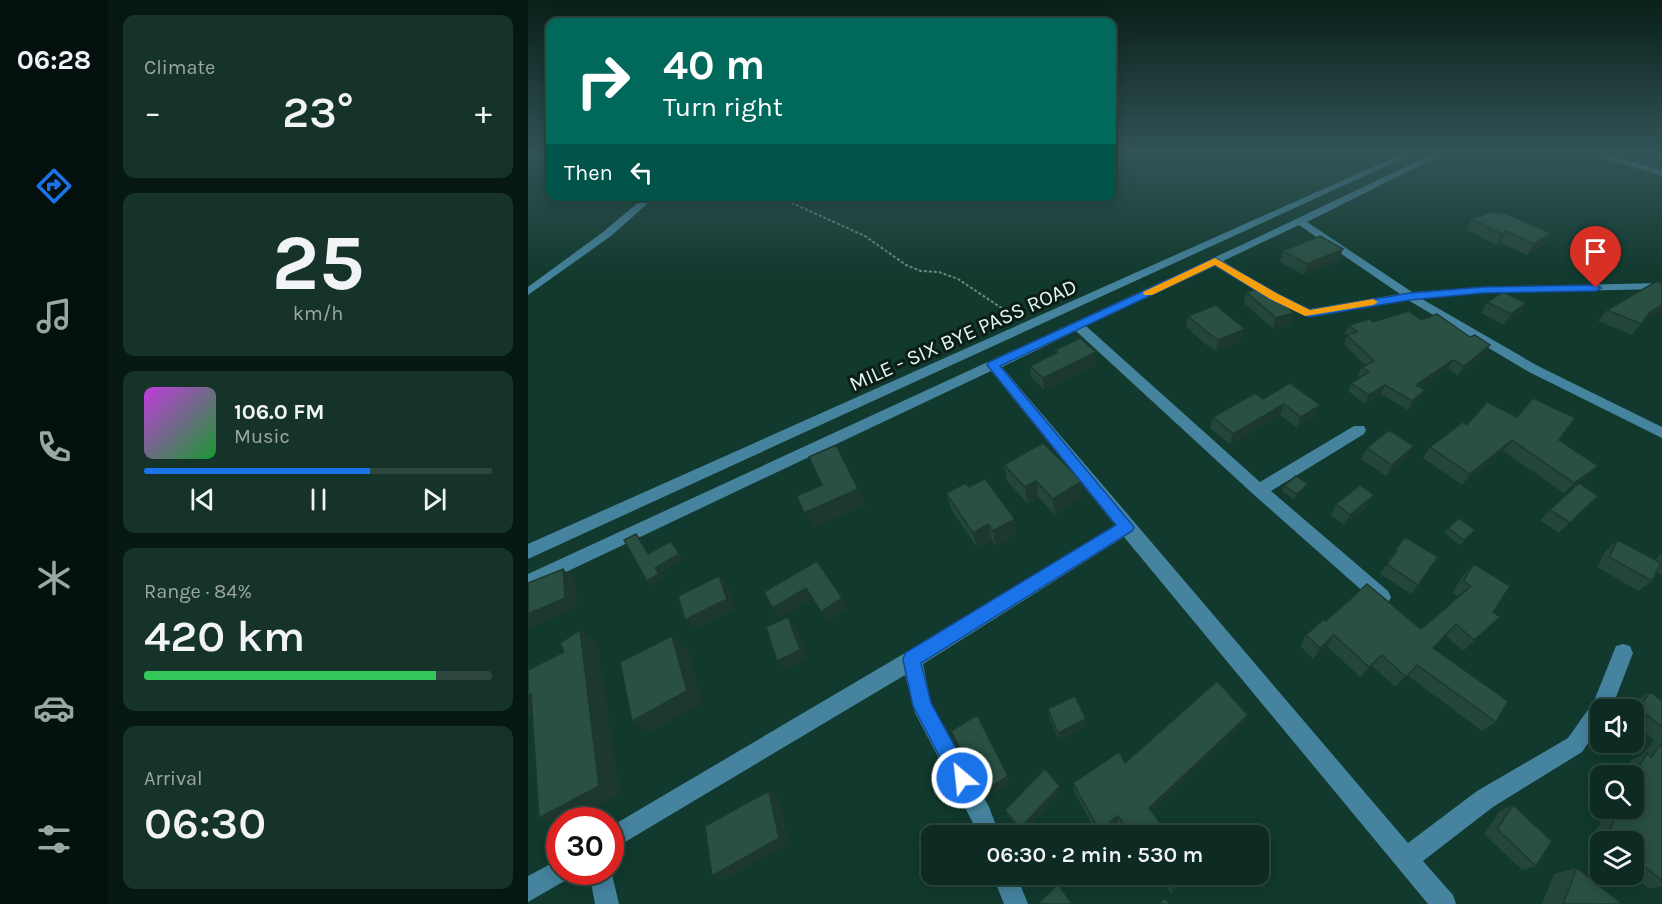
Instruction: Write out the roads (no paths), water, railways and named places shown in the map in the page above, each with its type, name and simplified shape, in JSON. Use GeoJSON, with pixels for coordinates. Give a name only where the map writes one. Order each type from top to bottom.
{"type":"FeatureCollection","features":[{"type":"Feature","properties":{"kind":"street","name":"MILE - SIX BYE PASS ROAD"},"geometry":{"type":"LineString","coordinates":[[528,552],[1322,194]]}},
{"type":"Feature","properties":{"kind":"street"},"geometry":{"type":"LineString","coordinates":[[528,582],[1356,194]]}},
{"type":"Feature","properties":{"kind":"street"},"geometry":{"type":"LineString","coordinates":[[528,292],[607,234],[646,201]]}},
{"type":"Feature","properties":{"kind":"street"},"geometry":{"type":"LineString","coordinates":[[1299,222],[1468,333],[1616,412],[1662,433]]}},
{"type":"Feature","properties":{"kind":"street"},"geometry":{"type":"LineString","coordinates":[[1236,234],[1254,243]]}},
{"type":"Feature","properties":{"kind":"street"},"geometry":{"type":"LineString","coordinates":[[1215,261],[1274,297],[1309,313],[1410,296],[1483,290],[1656,286],[1662,294]]}},
{"type":"Feature","properties":{"kind":"street"},"geometry":{"type":"LineString","coordinates":[[1077,325],[1392,607]]}},
{"type":"Feature","properties":{"kind":"street"},"geometry":{"type":"LineString","coordinates":[[993,365],[1126,527],[1408,858],[1444,904]]}},
{"type":"Feature","properties":{"kind":"street"},"geometry":{"type":"LineString","coordinates":[[1259,490],[1359,430]]}},
{"type":"Feature","properties":{"kind":"street"},"geometry":{"type":"LineString","coordinates":[[624,832],[912,660],[1126,527]]}},
{"type":"Feature","properties":{"kind":"street"},"geometry":{"type":"LineString","coordinates":[[1408,858],[1485,799],[1575,745],[1601,708],[1623,653]]}},
{"type":"Feature","properties":{"kind":"street"},"geometry":{"type":"LineString","coordinates":[[912,660],[922,706],[985,825]]}},
{"type":"Feature","properties":{"kind":"street"},"geometry":{"type":"LineString","coordinates":[[528,890],[546,879]]}},
{"type":"Feature","properties":{"kind":"street"},"geometry":{"type":"LineString","coordinates":[[603,885],[607,904]]}},
{"type":"Feature","properties":{"kind":"street"},"geometry":{"type":"LineString","coordinates":[[1008,885],[1016,904]]}}]}
